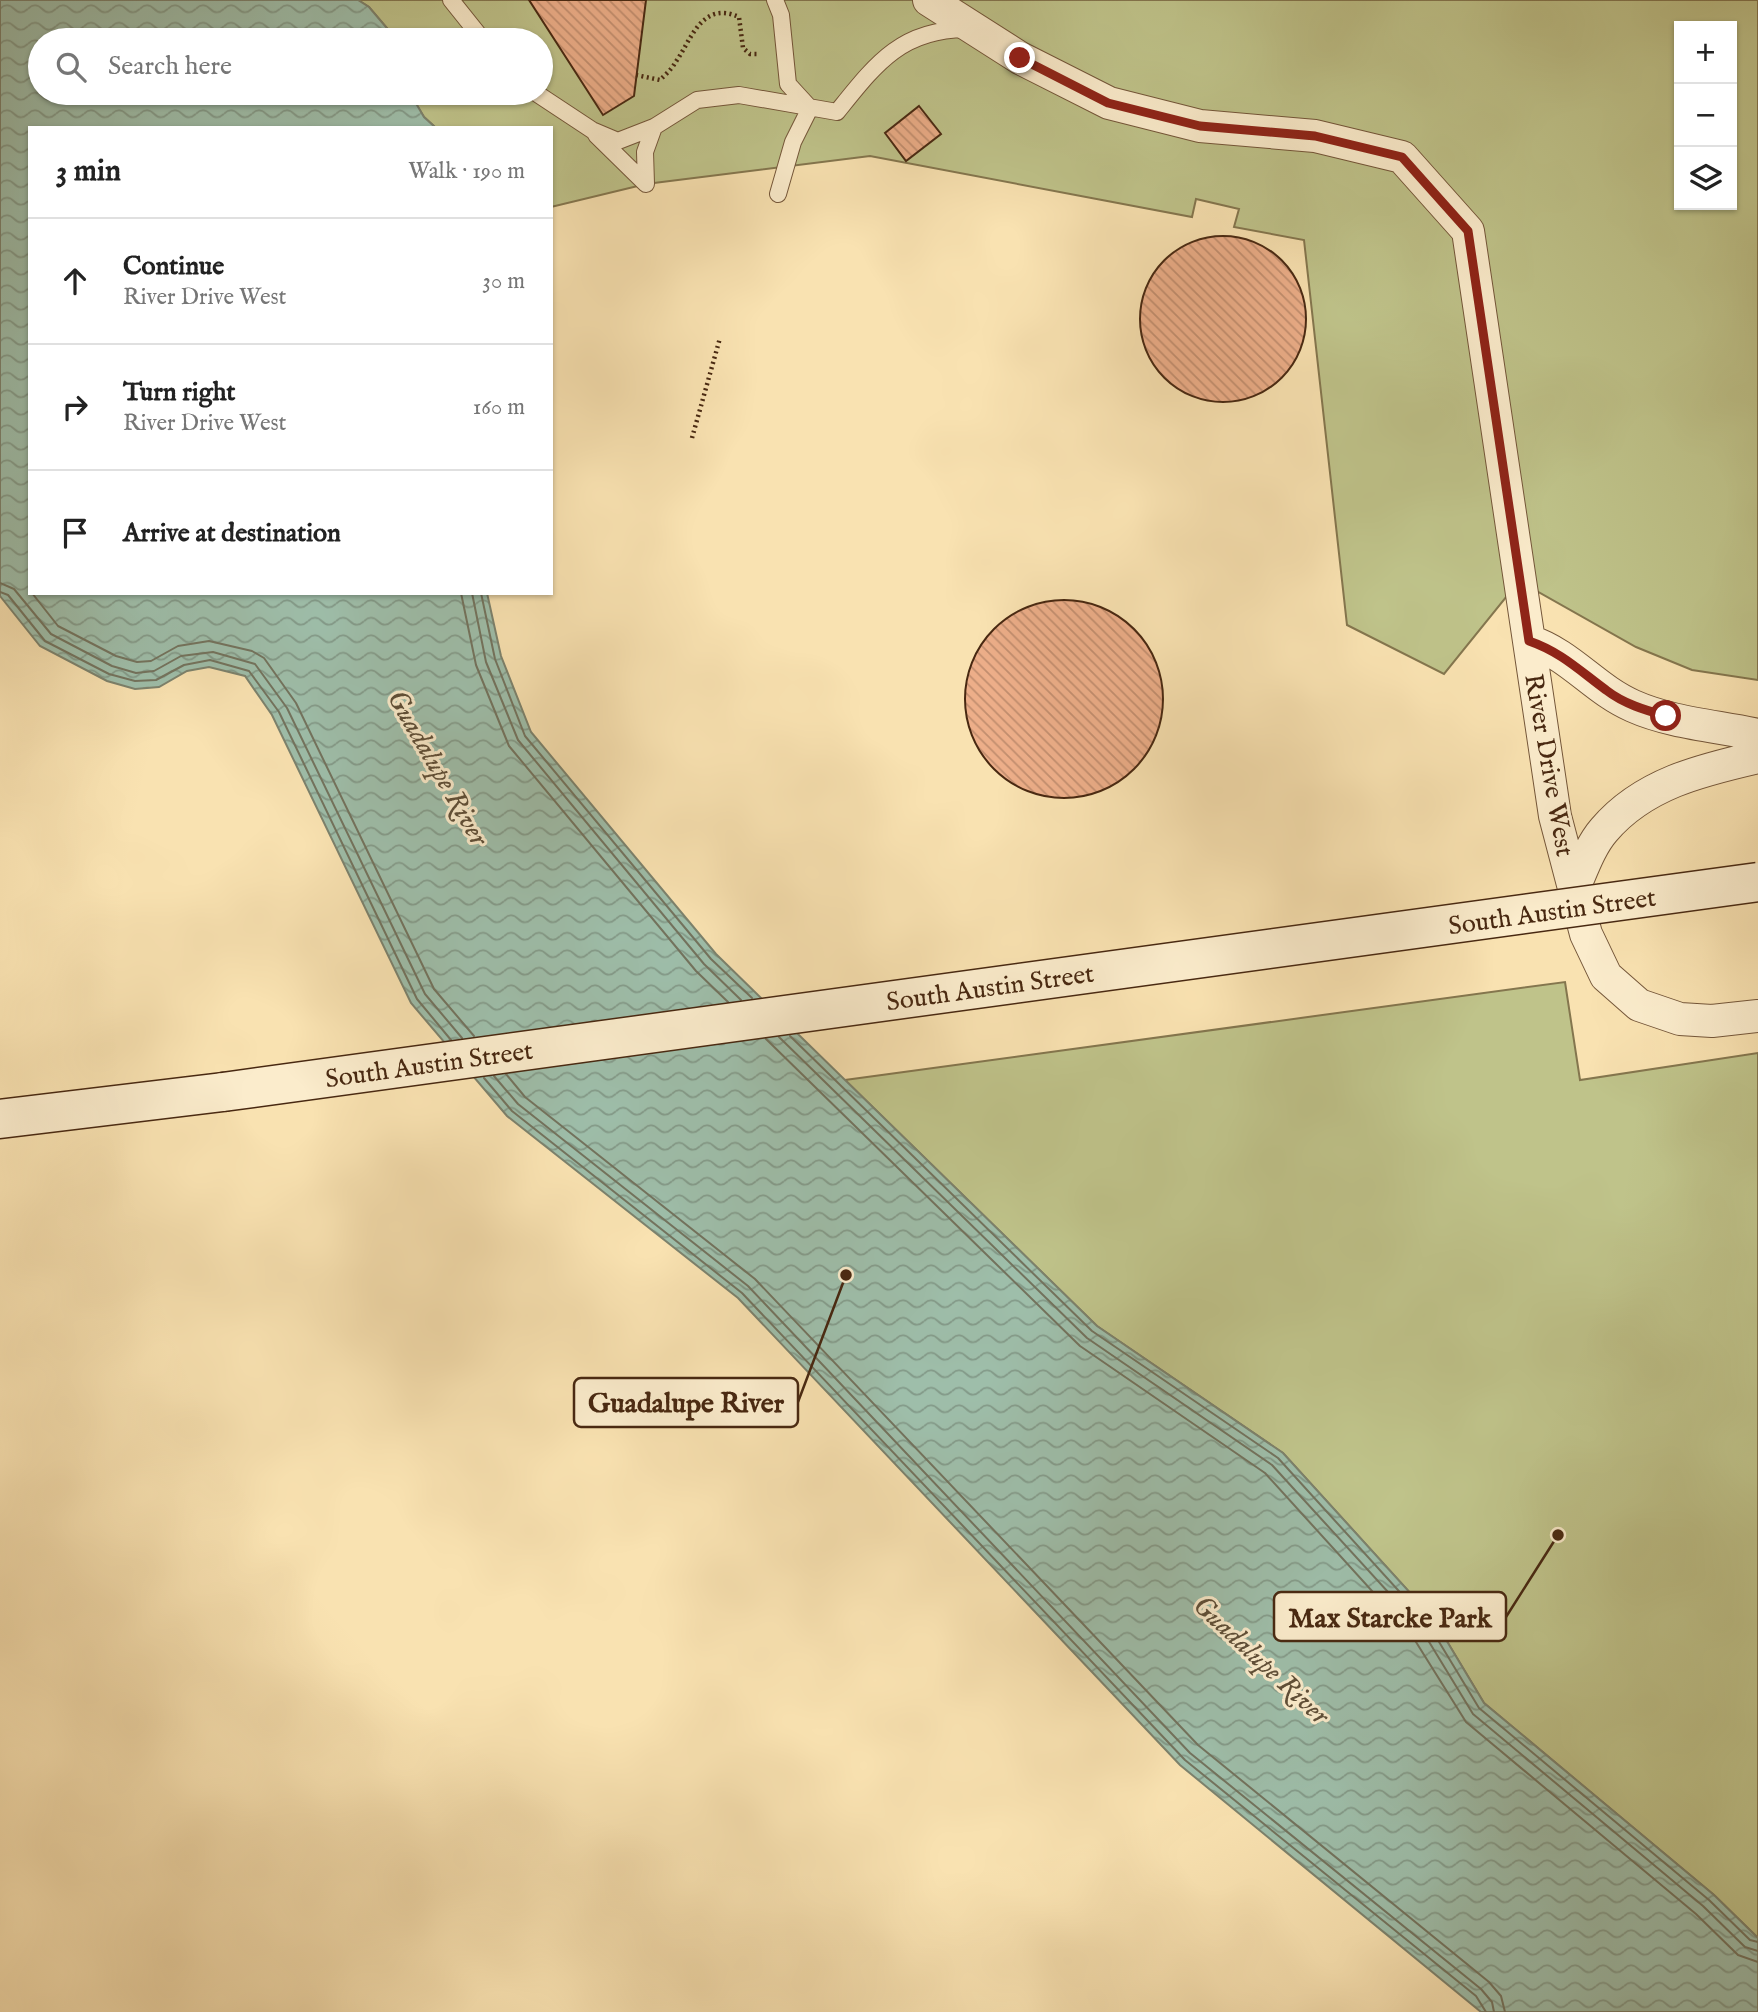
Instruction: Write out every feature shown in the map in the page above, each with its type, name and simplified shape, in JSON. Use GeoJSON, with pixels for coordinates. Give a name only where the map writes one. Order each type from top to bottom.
{"type":"FeatureCollection","features":[{"type":"Feature","properties":{"kind":"main road","name":"South Austin Street"},"geometry":{"type":"LineString","coordinates":[[0,1119],[223,1092],[1758,882]]}},
{"type":"Feature","properties":{"kind":"street","name":"River Drive West"},"geometry":{"type":"LineString","coordinates":[[929,0],[971,29],[1108,103],[1200,126],[1315,136],[1402,157],[1468,231],[1555,816],[1597,960],[1606,976],[1639,1005],[1680,1019],[1712,1021],[1758,1016]]}},
{"type":"Feature","properties":{"kind":"street","name":"River Drive West"},"geometry":{"type":"LineString","coordinates":[[1529,641],[1570,660],[1608,692],[1633,706],[1666,716],[1758,735]]}},
{"type":"Feature","properties":{"kind":"street"},"geometry":{"type":"LineString","coordinates":[[1574,888],[1602,832],[1638,799],[1663,784],[1758,757]]}},
{"type":"Feature","properties":{"kind":"lane"},"geometry":{"type":"LineString","coordinates":[[452,0],[474,28]]}},
{"type":"Feature","properties":{"kind":"lane"},"geometry":{"type":"LineString","coordinates":[[775,0],[781,15],[788,84],[810,108]]}},
{"type":"Feature","properties":{"kind":"lane"},"geometry":{"type":"LineString","coordinates":[[553,104],[592,130],[618,141],[654,127],[697,100],[725,96],[739,95],[837,112],[892,50],[937,30],[971,29]]}},
{"type":"Feature","properties":{"kind":"lane"},"geometry":{"type":"LineString","coordinates":[[778,194],[793,142],[810,108]]}},
{"type":"Feature","properties":{"kind":"lane"},"geometry":{"type":"LineString","coordinates":[[592,130],[646,184],[645,152],[654,127]]}},
{"type":"Feature","properties":{"kind":"path"},"geometry":{"type":"LineString","coordinates":[[636,75],[660,80],[675,64],[699,17],[720,8],[739,17],[743,48],[750,54],[786,53]]}},
{"type":"Feature","properties":{"kind":"path"},"geometry":{"type":"LineString","coordinates":[[692,438],[720,338]]}},
{"type":"Feature","properties":{"kind":"green space"},"geometry":{"type":"Polygon","coordinates":[[[358,0],[1758,0],[1758,680],[1692,670],[1636,647],[1519,581],[1444,674],[1347,625],[1304,240],[1234,227],[1239,209],[1196,199],[1192,217],[870,156],[646,184],[553,207],[553,126],[434,126],[417,105],[553,105],[553,28],[387,28],[369,7],[358,0]]]}},
{"type":"Feature","properties":{"kind":"green space"},"geometry":{"type":"Polygon","coordinates":[[[1565,982],[1580,1080],[1758,1053],[1758,1938],[1714,1895],[1484,1703],[1433,1618],[1283,1453],[1097,1326],[845,1080],[1565,982]]]}},
{"type":"Feature","properties":{"kind":"water"},"geometry":{"type":"Polygon","coordinates":[[[0,0],[358,0],[369,7],[387,28],[28,28],[28,105],[417,105],[434,126],[28,126],[28,595],[487,595],[501,656],[531,732],[716,954],[1097,1326],[1283,1453],[1433,1618],[1484,1703],[1714,1895],[1758,1938],[1758,2012],[1481,2012],[1180,1765],[738,1298],[507,1116],[411,1003],[272,715],[245,676],[209,667],[187,671],[159,687],[135,689],[107,681],[40,646],[0,596],[0,0]]]}},
{"type":"Feature","properties":{"kind":"building"},"geometry":{"type":"Polygon","coordinates":[[[529,0],[646,0],[634,96],[603,115],[553,37],[553,28],[547,28],[529,0]]]}},
{"type":"Feature","properties":{"kind":"building"},"geometry":{"type":"Polygon","coordinates":[[[919,106],[941,134],[906,161],[885,133],[919,106]]]}},
{"type":"Feature","properties":{"kind":"building"},"geometry":{"type":"Polygon","coordinates":[[[1223,236],[1255,243],[1269,250],[1281,261],[1292,273],[1299,287],[1306,319],[1299,351],[1292,365],[1281,377],[1269,388],[1255,395],[1223,402],[1191,395],[1177,388],[1165,377],[1154,365],[1147,351],[1140,319],[1147,287],[1154,273],[1165,261],[1177,250],[1191,243],[1223,236]]]}},
{"type":"Feature","properties":{"kind":"building"},"geometry":{"type":"Polygon","coordinates":[[[1064,600],[1102,607],[1134,629],[1156,661],[1163,699],[1156,737],[1134,769],[1102,791],[1064,798],[1026,791],[994,769],[972,737],[965,699],[972,661],[994,629],[1026,607],[1064,600]]]}},
{"type":"Feature","properties":{"kind":"place","name":"Guadalupe River"},"geometry":{"type":"Point","coordinates":[846,1275]}},
{"type":"Feature","properties":{"kind":"place","name":"Max Starcke Park"},"geometry":{"type":"Point","coordinates":[1558,1535]}},
{"type":"Feature","properties":{"kind":"route"},"geometry":{"type":"LineString","coordinates":[[1020,58],[1108,103],[1200,126],[1315,136],[1402,157],[1468,231],[1529,641],[1547,647],[1570,660],[1608,692],[1633,706],[1666,716]]}}]}
